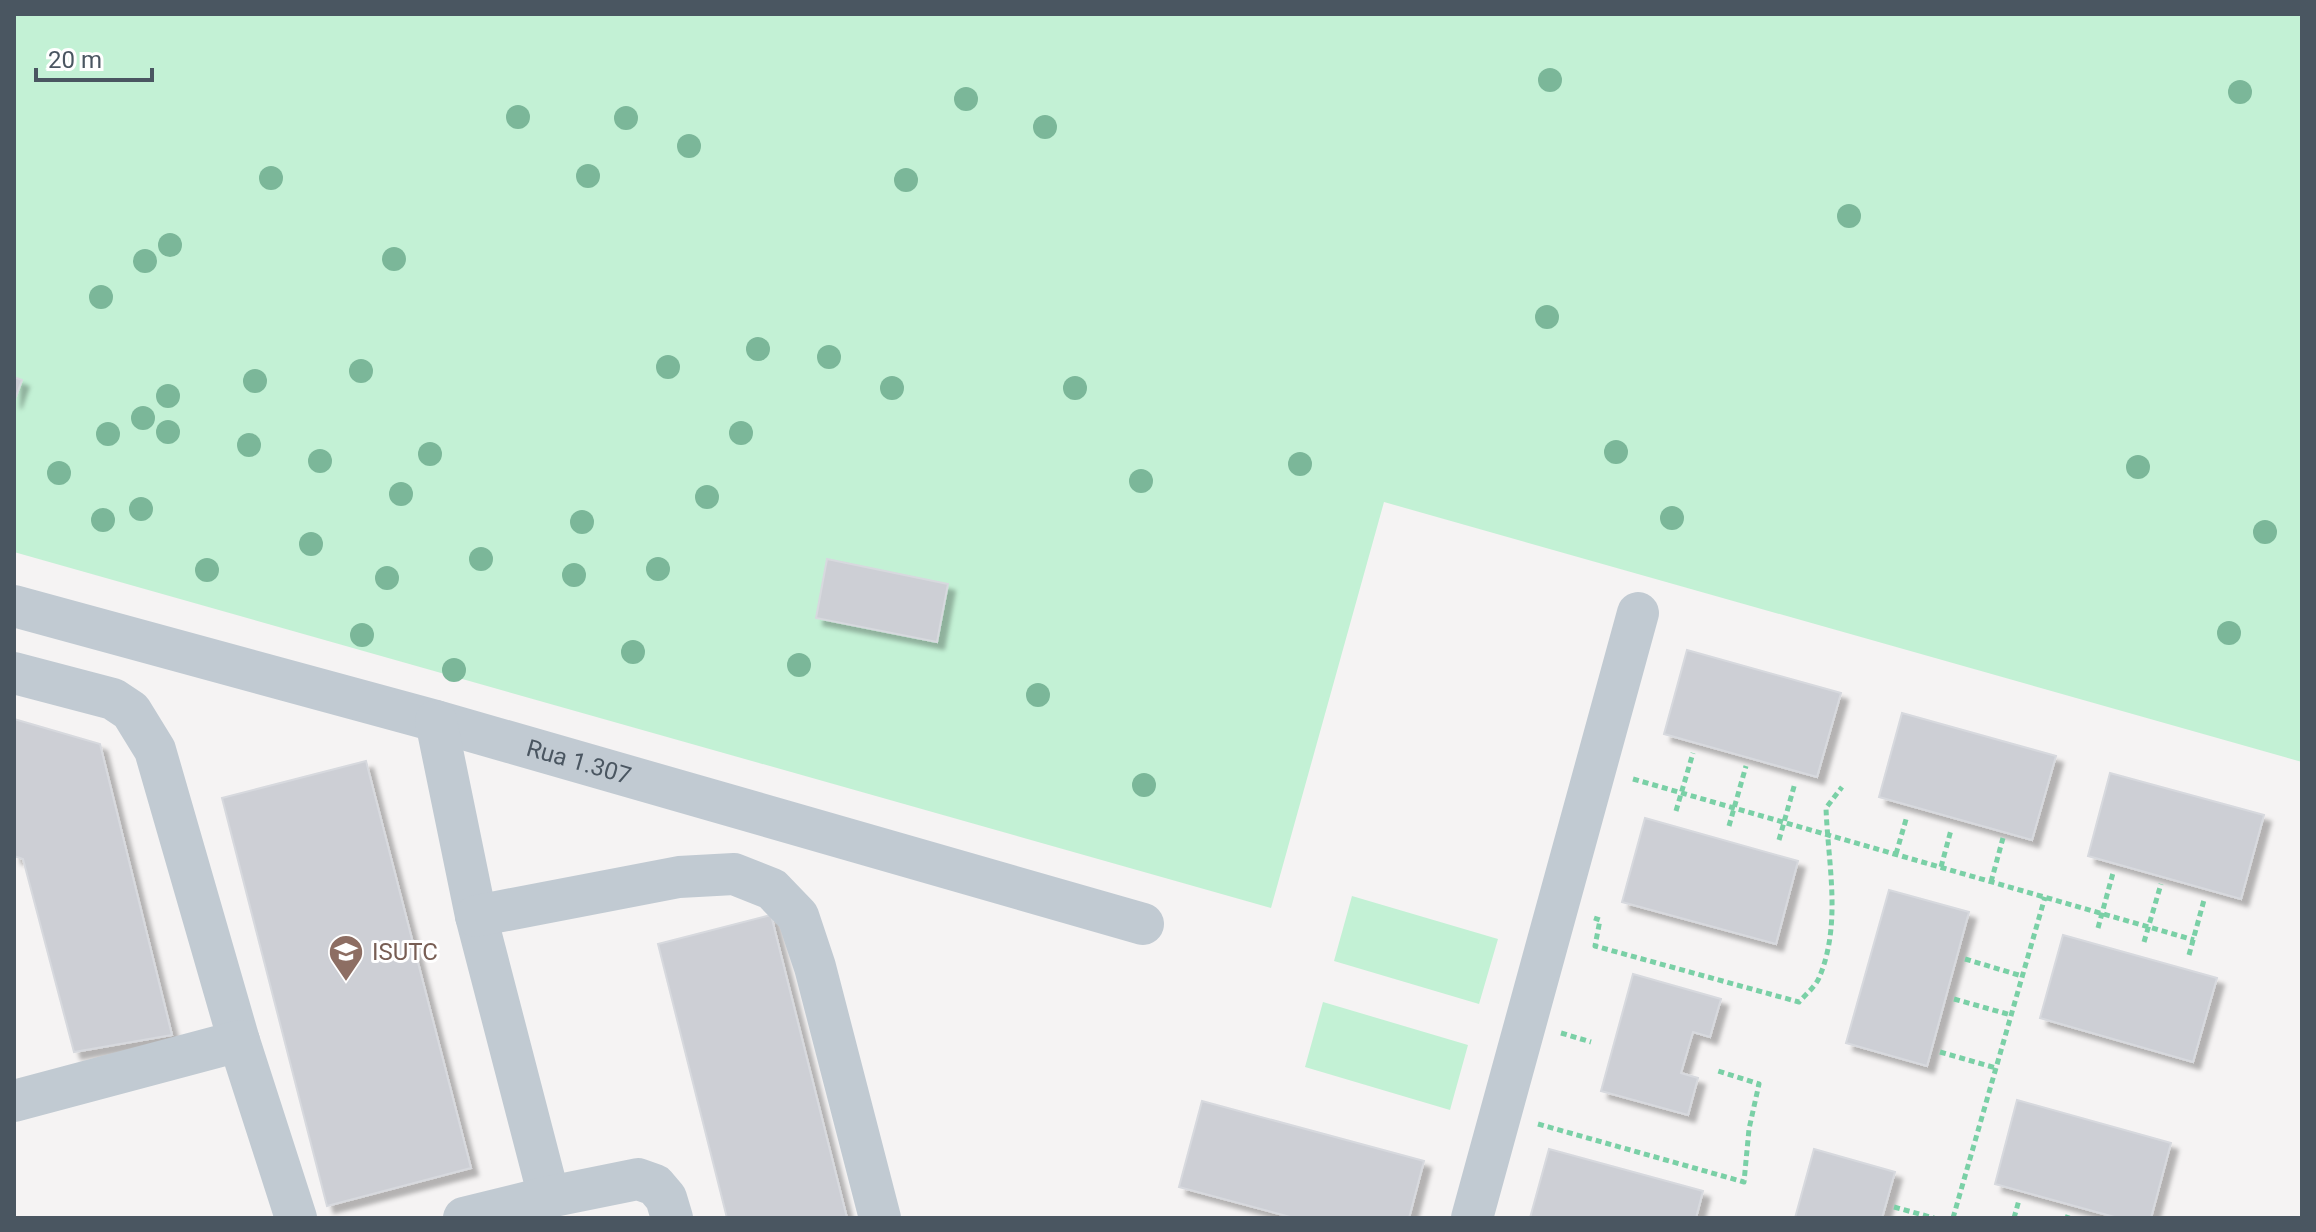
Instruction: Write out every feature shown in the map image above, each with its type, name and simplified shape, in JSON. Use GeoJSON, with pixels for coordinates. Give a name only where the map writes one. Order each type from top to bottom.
{"type":"FeatureCollection","features":[{"type":"Feature","properties":{"kind":"street","name":"Rua 1.307"},"geometry":{"type":"LineString","coordinates":[[14,606],[436,721],[1143,924]]}},
{"type":"Feature","properties":{"kind":"street"},"geometry":{"type":"LineString","coordinates":[[1472,1218],[1638,613]]}},
{"type":"Feature","properties":{"kind":"street"},"geometry":{"type":"LineString","coordinates":[[14,673],[113,699],[131,711],[155,750],[239,1041],[296,1218]]}},
{"type":"Feature","properties":{"kind":"street"},"geometry":{"type":"LineString","coordinates":[[436,721],[476,916],[549,1197]]}},
{"type":"Feature","properties":{"kind":"street"},"geometry":{"type":"LineString","coordinates":[[476,916],[679,877],[734,874],[772,889],[798,916],[811,954],[880,1218]]}},
{"type":"Feature","properties":{"kind":"street"},"geometry":{"type":"LineString","coordinates":[[14,1101],[239,1041]]}},
{"type":"Feature","properties":{"kind":"street"},"geometry":{"type":"LineString","coordinates":[[464,1218],[638,1179],[655,1185],[666,1198],[672,1218]]}},
{"type":"Feature","properties":{"kind":"path"},"geometry":{"type":"LineString","coordinates":[[1676,811],[1693,753]]}},
{"type":"Feature","properties":{"kind":"path"},"geometry":{"type":"LineString","coordinates":[[1729,826],[1746,766]]}},
{"type":"Feature","properties":{"kind":"path"},"geometry":{"type":"LineString","coordinates":[[1629,793],[1633,779],[2194,940]]}},
{"type":"Feature","properties":{"kind":"path"},"geometry":{"type":"LineString","coordinates":[[1779,840],[1795,783]]}},
{"type":"Feature","properties":{"kind":"path"},"geometry":{"type":"LineString","coordinates":[[1556,908],[1600,920],[1595,946],[1799,1002],[1818,980],[1830,937],[1832,884],[1826,808],[1842,787]]}},
{"type":"Feature","properties":{"kind":"path"},"geometry":{"type":"LineString","coordinates":[[1896,854],[1907,816]]}},
{"type":"Feature","properties":{"kind":"path"},"geometry":{"type":"LineString","coordinates":[[1941,867],[1951,830]]}},
{"type":"Feature","properties":{"kind":"path"},"geometry":{"type":"LineString","coordinates":[[1991,882],[2003,838]]}},
{"type":"Feature","properties":{"kind":"path"},"geometry":{"type":"LineString","coordinates":[[2098,928],[2113,873]]}},
{"type":"Feature","properties":{"kind":"path"},"geometry":{"type":"LineString","coordinates":[[2144,942],[2161,884]]}},
{"type":"Feature","properties":{"kind":"path"},"geometry":{"type":"LineString","coordinates":[[1953,1218],[2045,897]]}},
{"type":"Feature","properties":{"kind":"path"},"geometry":{"type":"LineString","coordinates":[[2189,955],[2204,900]]}},
{"type":"Feature","properties":{"kind":"path"},"geometry":{"type":"LineString","coordinates":[[1965,959],[2022,976]]}},
{"type":"Feature","properties":{"kind":"path"},"geometry":{"type":"LineString","coordinates":[[1954,999],[2011,1015]]}},
{"type":"Feature","properties":{"kind":"path"},"geometry":{"type":"LineString","coordinates":[[1940,1052],[1996,1068]]}},
{"type":"Feature","properties":{"kind":"path"},"geometry":{"type":"LineString","coordinates":[[1532,1137],[1535,1124],[1744,1182],[1749,1129],[1759,1084],[1715,1070]]}},
{"type":"Feature","properties":{"kind":"path"},"geometry":{"type":"LineString","coordinates":[[2014,1218],[2019,1200]]}},
{"type":"Feature","properties":{"kind":"path"},"geometry":{"type":"LineString","coordinates":[[1894,1207],[1934,1218]]}},
{"type":"Feature","properties":{"kind":"green space"},"geometry":{"type":"Polygon","coordinates":[[[14,14],[2302,14],[2302,762],[1384,502],[1271,908],[14,552],[14,14]]]}},
{"type":"Feature","properties":{"kind":"green space"},"geometry":{"type":"Polygon","coordinates":[[[1352,896],[1498,939],[1479,1004],[1334,961],[1352,896]]]}},
{"type":"Feature","properties":{"kind":"green space"},"geometry":{"type":"Polygon","coordinates":[[[1323,1002],[1468,1045],[1450,1110],[1305,1067],[1323,1002]]]}},
{"type":"Feature","properties":{"kind":"building"},"geometry":{"type":"Polygon","coordinates":[[[14,377],[22,380],[14,402],[14,377]]]}},
{"type":"Feature","properties":{"kind":"building"},"geometry":{"type":"Polygon","coordinates":[[[827,559],[948,584],[937,642],[816,618],[827,559]]]}},
{"type":"Feature","properties":{"kind":"building"},"geometry":{"type":"Polygon","coordinates":[[[1687,650],[1841,693],[1817,777],[1664,734],[1687,650]]]}},
{"type":"Feature","properties":{"kind":"building"},"geometry":{"type":"Polygon","coordinates":[[[1902,713],[2056,756],[2032,840],[1879,797],[1902,713]]]}},
{"type":"Feature","properties":{"kind":"building"},"geometry":{"type":"Polygon","coordinates":[[[14,719],[100,744],[172,1035],[74,1052],[23,859],[14,856],[14,719]]]}},
{"type":"Feature","properties":{"kind":"building","name":"ISUTC"},"geometry":{"type":"Polygon","coordinates":[[[366,761],[471,1168],[327,1206],[222,798],[366,761]]]}},
{"type":"Feature","properties":{"kind":"building"},"geometry":{"type":"Polygon","coordinates":[[[2110,773],[2264,815],[2241,899],[2088,856],[2110,773]]]}},
{"type":"Feature","properties":{"kind":"building"},"geometry":{"type":"Polygon","coordinates":[[[1645,818],[1798,861],[1776,944],[1622,902],[1645,818]]]}},
{"type":"Feature","properties":{"kind":"building"},"geometry":{"type":"Polygon","coordinates":[[[1889,890],[1969,912],[1927,1066],[1846,1043],[1889,890]]]}},
{"type":"Feature","properties":{"kind":"building"},"geometry":{"type":"Polygon","coordinates":[[[771,915],[847,1218],[727,1218],[658,944],[771,915]]]}},
{"type":"Feature","properties":{"kind":"building"},"geometry":{"type":"Polygon","coordinates":[[[2063,935],[2217,978],[2193,1062],[2040,1018],[2063,935]]]}},
{"type":"Feature","properties":{"kind":"building"},"geometry":{"type":"Polygon","coordinates":[[[1633,974],[1721,999],[1710,1037],[1693,1032],[1681,1073],[1698,1078],[1688,1115],[1601,1091],[1633,974]]]}},
{"type":"Feature","properties":{"kind":"building"},"geometry":{"type":"Polygon","coordinates":[[[2017,1100],[2171,1143],[2151,1218],[2118,1218],[1995,1184],[2017,1100]]]}},
{"type":"Feature","properties":{"kind":"building"},"geometry":{"type":"Polygon","coordinates":[[[1202,1101],[1424,1161],[1409,1218],[1294,1218],[1179,1187],[1202,1101]]]}},
{"type":"Feature","properties":{"kind":"building"},"geometry":{"type":"Polygon","coordinates":[[[1549,1149],[1703,1191],[1696,1218],[1530,1218],[1549,1149]]]}},
{"type":"Feature","properties":{"kind":"building"},"geometry":{"type":"Polygon","coordinates":[[[1814,1149],[1895,1172],[1882,1218],[1795,1218],[1814,1149]]]}},
{"type":"Feature","properties":{"kind":"place","name":"ISUTC"},"geometry":{"type":"Point","coordinates":[346,983]}}]}
